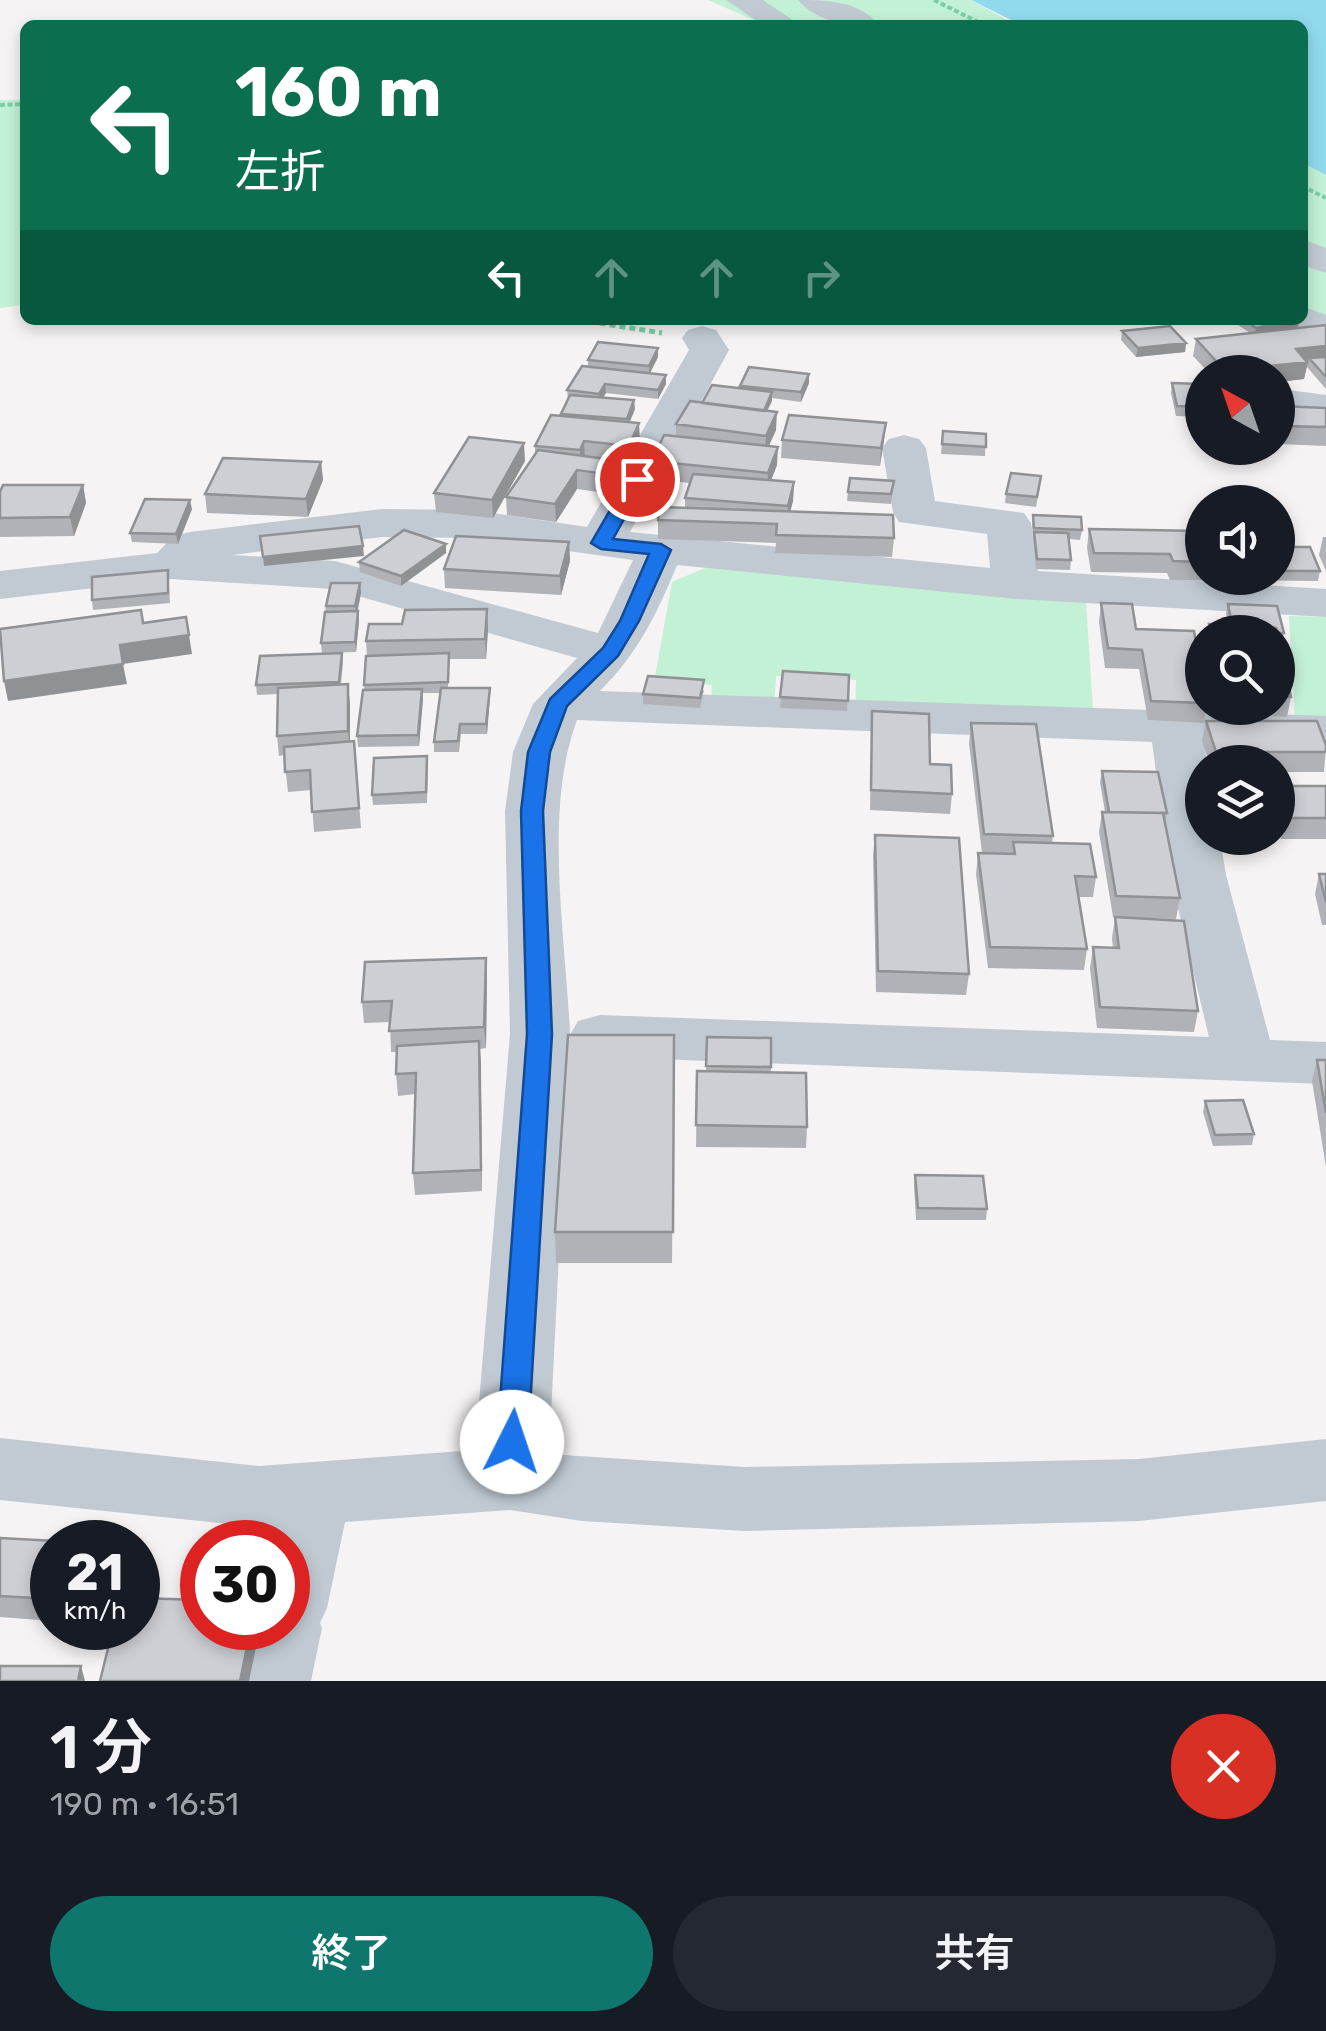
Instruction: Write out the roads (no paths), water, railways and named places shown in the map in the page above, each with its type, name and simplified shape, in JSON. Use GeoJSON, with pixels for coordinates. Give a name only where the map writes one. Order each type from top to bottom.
{"type":"FeatureCollection","features":[{"type":"Feature","properties":{"kind":"street"},"geometry":{"type":"LineString","coordinates":[[741,0],[776,20]]}},
{"type":"Feature","properties":{"kind":"street"},"geometry":{"type":"LineString","coordinates":[[813,0],[854,20]]}},
{"type":"Feature","properties":{"kind":"street"},"geometry":{"type":"LineString","coordinates":[[510,1479],[540,1034],[532,811],[539,752],[558,704],[610,652],[630,621],[631,546],[709,350],[702,338]]}},
{"type":"Feature","properties":{"kind":"street"},"geometry":{"type":"LineString","coordinates":[[904,448],[915,512],[1008,524],[1016,585]]}},
{"type":"Feature","properties":{"kind":"street"},"geometry":{"type":"LineString","coordinates":[[171,565],[190,546],[382,523],[473,524],[631,546],[1016,585],[1326,603]]}},
{"type":"Feature","properties":{"kind":"street"},"geometry":{"type":"LineString","coordinates":[[0,585],[171,565],[335,575],[610,652]]}},
{"type":"Feature","properties":{"kind":"street"},"geometry":{"type":"LineString","coordinates":[[558,704],[1326,732]]}},
{"type":"Feature","properties":{"kind":"street"},"geometry":{"type":"LineString","coordinates":[[1176,728],[1198,875],[1244,1057]]}},
{"type":"Feature","properties":{"kind":"street"},"geometry":{"type":"LineString","coordinates":[[540,1034],[1326,1063]]}},
{"type":"Feature","properties":{"kind":"street"},"geometry":{"type":"LineString","coordinates":[[0,1469],[259,1497],[510,1479],[582,1490],[746,1500],[1139,1490],[1326,1470]]}},
{"type":"Feature","properties":{"kind":"street"},"geometry":{"type":"LineString","coordinates":[[307,1520],[313,1493]]}},
{"type":"Feature","properties":{"kind":"street"},"geometry":{"type":"LineString","coordinates":[[271,1681],[278,1650]]}},
{"type":"Feature","properties":{"kind":"water"},"geometry":{"type":"Polygon","coordinates":[[[971,0],[1326,0],[1326,175],[1308,166],[1308,20],[1011,20],[971,0]]]}}]}
